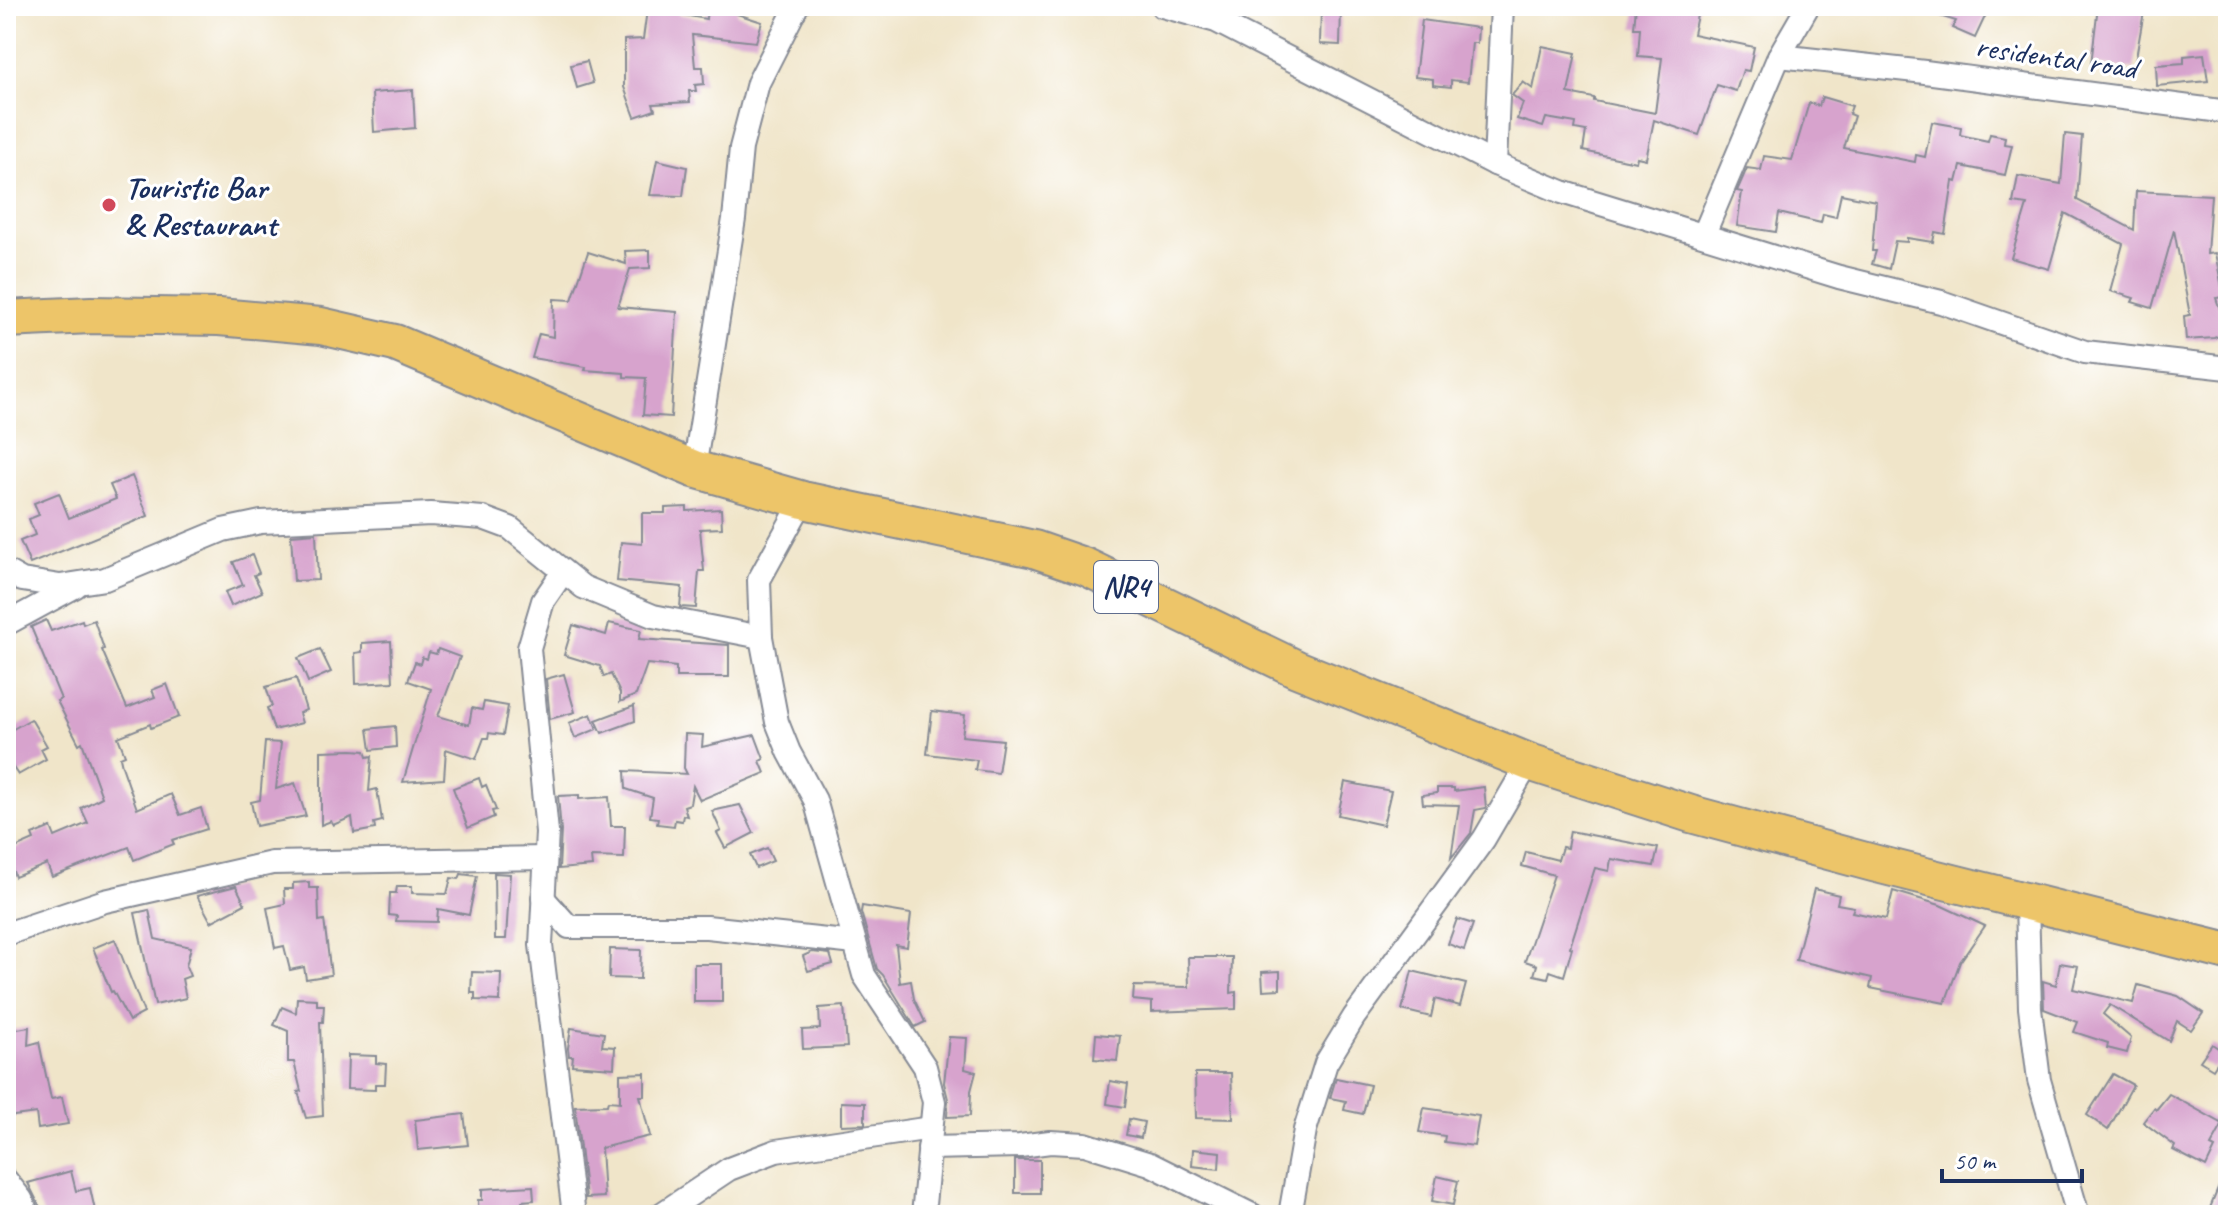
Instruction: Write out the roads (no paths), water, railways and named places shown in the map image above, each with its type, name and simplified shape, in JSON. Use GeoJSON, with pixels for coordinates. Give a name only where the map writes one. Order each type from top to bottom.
{"type":"FeatureCollection","features":[{"type":"Feature","properties":{"kind":"highway","name":"NR4"},"geometry":{"type":"LineString","coordinates":[[6,319],[91,315],[203,317],[321,326],[395,343],[694,469],[803,500],[1034,549],[1086,567],[1297,669],[1529,762],[1691,814],[2027,904],[2228,952]]}},
{"type":"Feature","properties":{"kind":"street"},"geometry":{"type":"LineString","coordinates":[[694,469],[734,219],[741,148],[758,83],[797,6]]}},
{"type":"Feature","properties":{"kind":"street"},"geometry":{"type":"LineString","coordinates":[[1162,6],[1216,21],[1495,164],[1562,192],[1839,277],[1941,302],[2085,352],[2228,368]]}},
{"type":"Feature","properties":{"kind":"street"},"geometry":{"type":"LineString","coordinates":[[1495,164],[1502,6]]}},
{"type":"Feature","properties":{"kind":"street"},"geometry":{"type":"LineString","coordinates":[[1704,234],[1779,56],[1808,6]]}},
{"type":"Feature","properties":{"kind":"street","name":"residental road"},"geometry":{"type":"LineString","coordinates":[[1779,56],[2228,112]]}},
{"type":"Feature","properties":{"kind":"street"},"geometry":{"type":"LineString","coordinates":[[803,500],[759,580],[761,637],[777,722],[815,800],[864,975],[925,1067],[934,1102],[923,1215]]}},
{"type":"Feature","properties":{"kind":"street"},"geometry":{"type":"LineString","coordinates":[[6,571],[22,580],[60,586],[105,579],[223,530],[261,522],[431,514],[483,518],[510,528],[583,587],[653,616],[761,637]]}},
{"type":"Feature","properties":{"kind":"street"},"geometry":{"type":"LineString","coordinates":[[563,572],[543,601],[529,648],[547,832],[541,945],[574,1215]]}},
{"type":"Feature","properties":{"kind":"street"},"geometry":{"type":"LineString","coordinates":[[6,624],[84,582]]}},
{"type":"Feature","properties":{"kind":"street"},"geometry":{"type":"LineString","coordinates":[[1290,1215],[1305,1130],[1326,1063],[1354,1017],[1484,839],[1529,762]]}},
{"type":"Feature","properties":{"kind":"street"},"geometry":{"type":"LineString","coordinates":[[6,934],[105,901],[272,863],[545,858]]}},
{"type":"Feature","properties":{"kind":"street"},"geometry":{"type":"LineString","coordinates":[[543,898],[569,927],[707,927],[855,943]]}},
{"type":"Feature","properties":{"kind":"street"},"geometry":{"type":"LineString","coordinates":[[2027,904],[2030,1008],[2039,1080],[2078,1215]]}},
{"type":"Feature","properties":{"kind":"street"},"geometry":{"type":"LineString","coordinates":[[660,1215],[729,1169],[776,1151],[930,1138],[1020,1146],[1050,1142],[1085,1144],[1150,1164],[1252,1215]]}},
{"type":"Feature","properties":{"kind":"street"},"geometry":{"type":"LineString","coordinates":[[6,1180],[21,1199],[28,1215]]}},
{"type":"Feature","properties":{"kind":"place","name":"Touristic Bar & Restaurant"},"geometry":{"type":"Point","coordinates":[109,205]}}]}
